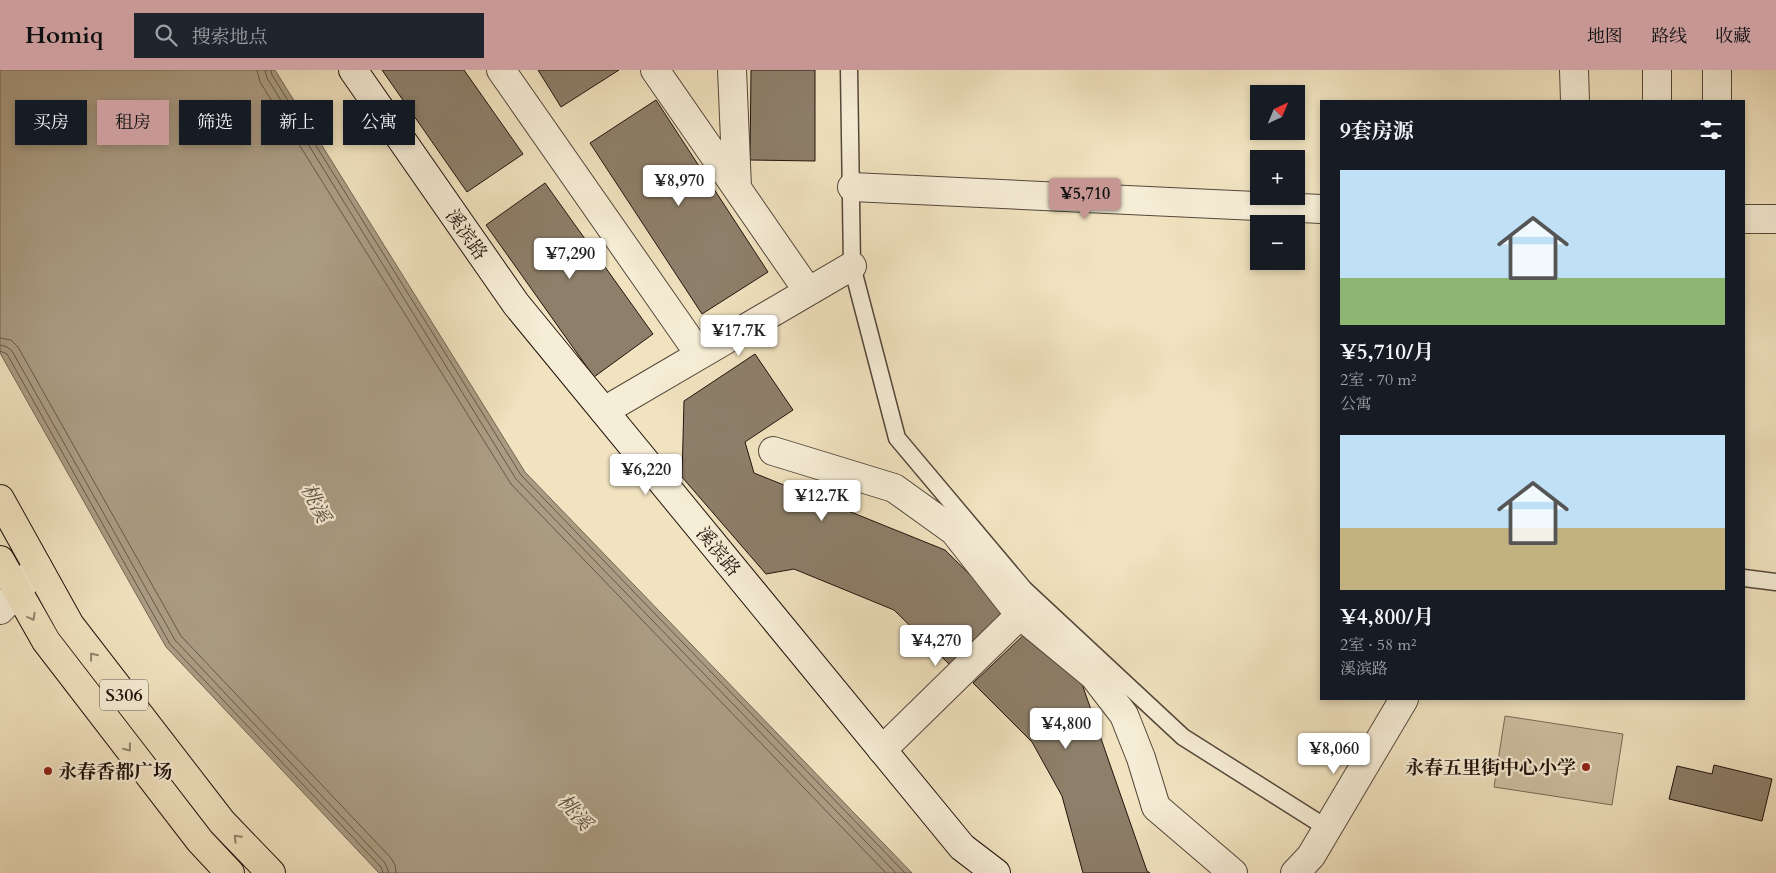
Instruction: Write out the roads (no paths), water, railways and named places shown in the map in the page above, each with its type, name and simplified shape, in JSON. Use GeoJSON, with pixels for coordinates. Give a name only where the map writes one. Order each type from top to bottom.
{"type":"FeatureCollection","features":[{"type":"Feature","properties":{"kind":"main road","name":"S306"},"geometry":{"type":"LineString","coordinates":[[0,499],[70,625],[222,822],[271,873]]}},
{"type":"Feature","properties":{"kind":"main road","name":"S306"},"geometry":{"type":"LineString","coordinates":[[0,560],[9,601],[46,641],[200,841],[230,873]]}},
{"type":"Feature","properties":{"kind":"street","name":"溪滨路"},"geometry":{"type":"LineString","coordinates":[[353,70],[516,304],[962,847],[996,873]]}},
{"type":"Feature","properties":{"kind":"street"},"geometry":{"type":"LineString","coordinates":[[501,70],[700,355]]}},
{"type":"Feature","properties":{"kind":"street"},"geometry":{"type":"LineString","coordinates":[[655,70],[808,292]]}},
{"type":"Feature","properties":{"kind":"street"},"geometry":{"type":"LineString","coordinates":[[732,70],[737,188]]}},
{"type":"Feature","properties":{"kind":"street"},"geometry":{"type":"LineString","coordinates":[[1574,70],[1574,100]]}},
{"type":"Feature","properties":{"kind":"street"},"geometry":{"type":"LineString","coordinates":[[1656,70],[1657,100]]}},
{"type":"Feature","properties":{"kind":"street"},"geometry":{"type":"LineString","coordinates":[[1717,70],[1717,100]]}},
{"type":"Feature","properties":{"kind":"street"},"geometry":{"type":"LineString","coordinates":[[852,187],[1320,209]]}},
{"type":"Feature","properties":{"kind":"street"},"geometry":{"type":"LineString","coordinates":[[1745,219],[1776,219]]}},
{"type":"Feature","properties":{"kind":"street"},"geometry":{"type":"LineString","coordinates":[[604,411],[852,266]]}},
{"type":"Feature","properties":{"kind":"street"},"geometry":{"type":"LineString","coordinates":[[773,451],[894,488],[954,531],[1020,615],[1094,676],[1124,715],[1141,758],[1156,806],[1233,873]]}},
{"type":"Feature","properties":{"kind":"street"},"geometry":{"type":"LineString","coordinates":[[9,601],[37,566]]}},
{"type":"Feature","properties":{"kind":"street"},"geometry":{"type":"LineString","coordinates":[[882,750],[1020,615]]}},
{"type":"Feature","properties":{"kind":"street"},"geometry":{"type":"LineString","coordinates":[[1295,873],[1311,856],[1403,700]]}},
{"type":"Feature","properties":{"kind":"lane"},"geometry":{"type":"LineString","coordinates":[[849,70],[852,266],[897,438],[1024,590],[1183,736],[1327,828]]}},
{"type":"Feature","properties":{"kind":"lane"},"geometry":{"type":"LineString","coordinates":[[1745,578],[1776,582]]}},
{"type":"Feature","properties":{"kind":"water","name":"桃溪"},"geometry":{"type":"Polygon","coordinates":[[[0,70],[275,70],[294,100],[261,100],[261,145],[322,145],[525,472],[912,873],[379,873],[166,647],[0,353],[0,70]]]}},
{"type":"Feature","properties":{"kind":"place","name":"永春五里街中心小学"},"geometry":{"type":"Point","coordinates":[1586,767]}},
{"type":"Feature","properties":{"kind":"place","name":"永春香都广场"},"geometry":{"type":"Point","coordinates":[48,771]}}]}
